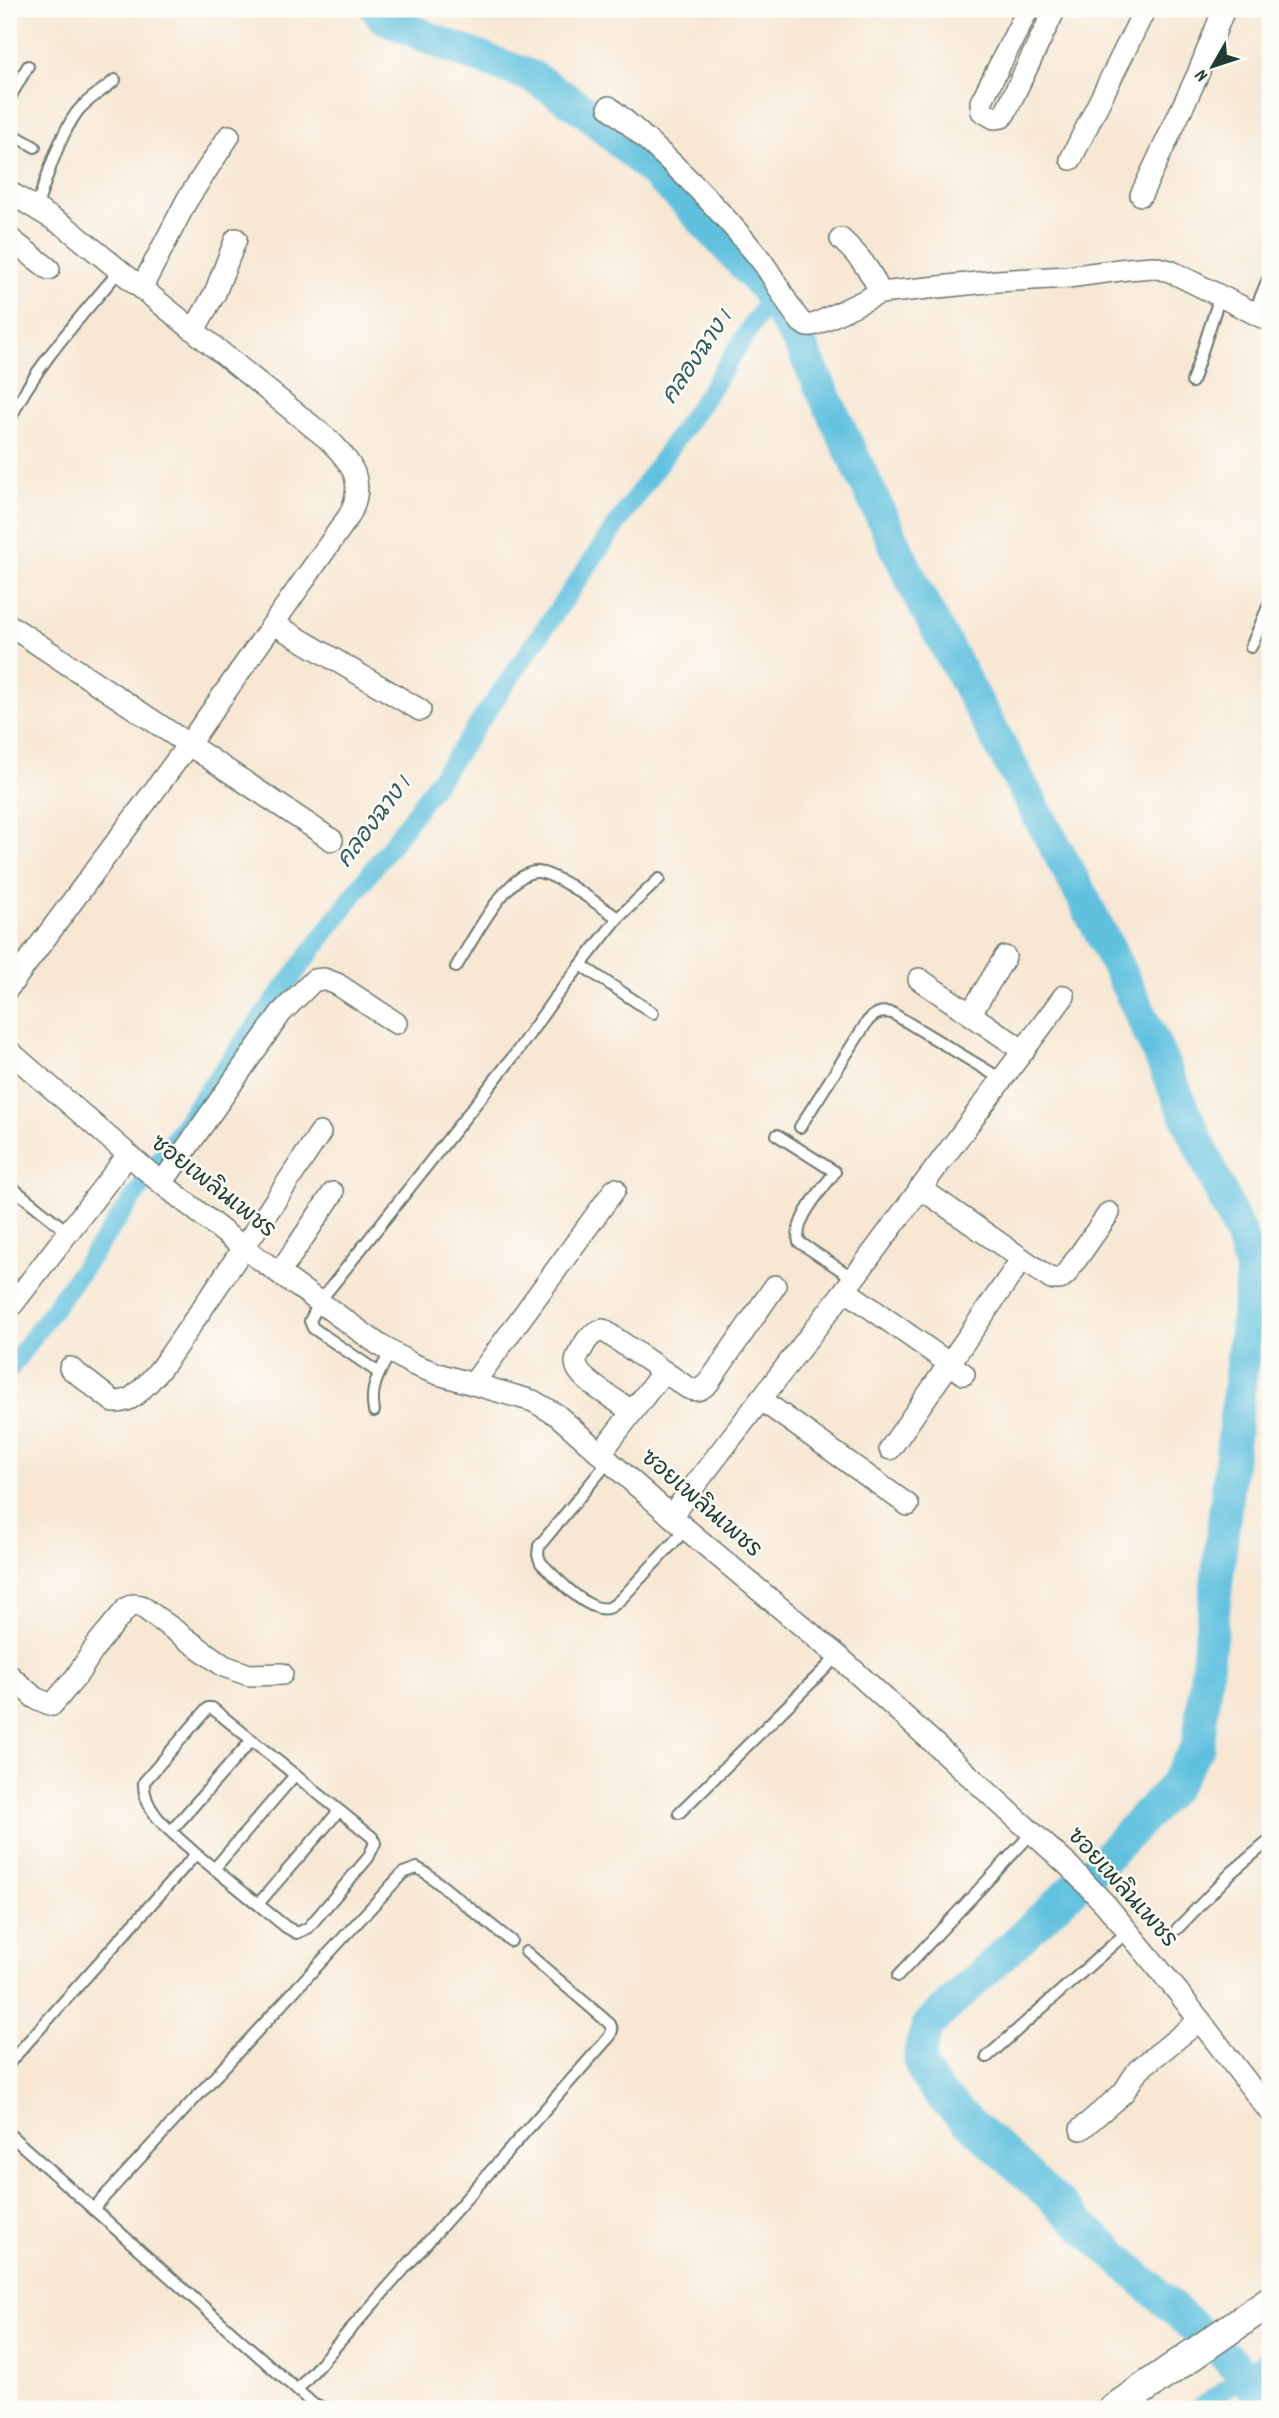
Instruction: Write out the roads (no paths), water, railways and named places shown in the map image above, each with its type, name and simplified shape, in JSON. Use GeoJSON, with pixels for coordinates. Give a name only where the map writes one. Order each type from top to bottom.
{"type":"FeatureCollection","features":[{"type":"Feature","properties":{"kind":"main road"},"geometry":{"type":"LineString","coordinates":[[1114,2409],[1270,2301]]}},
{"type":"Feature","properties":{"kind":"street"},"geometry":{"type":"LineString","coordinates":[[1028,9],[981,102],[982,111],[994,118],[1002,117],[1005,113],[1055,9]]}},
{"type":"Feature","properties":{"kind":"street"},"geometry":{"type":"LineString","coordinates":[[1071,159],[1145,9]]}},
{"type":"Feature","properties":{"kind":"street"},"geometry":{"type":"LineString","coordinates":[[1141,195],[1198,74],[1224,9]]}},
{"type":"Feature","properties":{"kind":"street"},"geometry":{"type":"LineString","coordinates":[[609,107],[645,137],[718,211],[771,272],[801,322],[807,326],[880,293],[1153,267],[1170,271],[1262,317]]}},
{"type":"Feature","properties":{"kind":"street"},"geometry":{"type":"LineString","coordinates":[[142,287],[187,200],[229,136]]}},
{"type":"Feature","properties":{"kind":"street"},"geometry":{"type":"LineString","coordinates":[[9,191],[66,227],[329,440],[346,457],[355,473],[358,488],[357,502],[349,516],[274,624],[9,987]]}},
{"type":"Feature","properties":{"kind":"street"},"geometry":{"type":"LineString","coordinates":[[9,238],[49,270]]}},
{"type":"Feature","properties":{"kind":"street"},"geometry":{"type":"LineString","coordinates":[[194,330],[215,293],[236,239]]}},
{"type":"Feature","properties":{"kind":"street"},"geometry":{"type":"LineString","coordinates":[[841,239],[872,272],[880,293]]}},
{"type":"Feature","properties":{"kind":"street"},"geometry":{"type":"LineString","coordinates":[[274,624],[419,710]]}},
{"type":"Feature","properties":{"kind":"street"},"geometry":{"type":"LineString","coordinates":[[9,625],[332,840]]}},
{"type":"Feature","properties":{"kind":"street"},"geometry":{"type":"LineString","coordinates":[[971,1013],[1004,957]]}},
{"type":"Feature","properties":{"kind":"street"},"geometry":{"type":"LineString","coordinates":[[10,1306],[68,1232],[149,1172],[281,1013],[314,980],[324,979],[337,984],[396,1023]]}},
{"type":"Feature","properties":{"kind":"street"},"geometry":{"type":"LineString","coordinates":[[919,979],[1024,1051]]}},
{"type":"Feature","properties":{"kind":"street"},"geometry":{"type":"LineString","coordinates":[[678,1523],[760,1399],[1064,996]]}},
{"type":"Feature","properties":{"kind":"street","name":"ซอยเพลินเพชร"},"geometry":{"type":"LineString","coordinates":[[9,1051],[149,1172],[244,1248],[391,1351],[412,1364],[533,1401],[557,1415],[678,1523],[838,1656],[1070,1867],[1200,2020],[1270,2112]]}},
{"type":"Feature","properties":{"kind":"street"},"geometry":{"type":"LineString","coordinates":[[70,1368],[107,1398],[122,1402],[132,1398],[165,1362],[320,1133]]}},
{"type":"Feature","properties":{"kind":"street"},"geometry":{"type":"LineString","coordinates":[[920,1188],[1051,1279],[1060,1279],[1066,1274],[1110,1213]]}},
{"type":"Feature","properties":{"kind":"street"},"geometry":{"type":"LineString","coordinates":[[472,1384],[615,1189]]}},
{"type":"Feature","properties":{"kind":"street"},"geometry":{"type":"LineString","coordinates":[[280,1272],[333,1193]]}},
{"type":"Feature","properties":{"kind":"street"},"geometry":{"type":"LineString","coordinates":[[890,1449],[956,1369],[1022,1259]]}},
{"type":"Feature","properties":{"kind":"street"},"geometry":{"type":"LineString","coordinates":[[849,1284],[956,1369]]}},
{"type":"Feature","properties":{"kind":"street"},"geometry":{"type":"LineString","coordinates":[[632,1411],[584,1378],[577,1368],[576,1358],[587,1339],[603,1330],[688,1388],[694,1391],[702,1390],[775,1286]]}},
{"type":"Feature","properties":{"kind":"street"},"geometry":{"type":"LineString","coordinates":[[604,1457],[632,1411],[663,1372]]}},
{"type":"Feature","properties":{"kind":"street"},"geometry":{"type":"LineString","coordinates":[[760,1399],[908,1505]]}},
{"type":"Feature","properties":{"kind":"street"},"geometry":{"type":"LineString","coordinates":[[9,1675],[35,1698],[52,1705],[127,1608],[133,1605],[141,1606],[223,1666],[249,1675],[282,1674]]}},
{"type":"Feature","properties":{"kind":"street"},"geometry":{"type":"LineString","coordinates":[[1081,2129],[1123,2093],[1138,2070],[1200,2020]]}},
{"type":"Feature","properties":{"kind":"lane"},"geometry":{"type":"LineString","coordinates":[[9,99],[28,66]]}},
{"type":"Feature","properties":{"kind":"lane"},"geometry":{"type":"LineString","coordinates":[[36,208],[55,155],[76,113],[115,80]]}},
{"type":"Feature","properties":{"kind":"lane"},"geometry":{"type":"LineString","coordinates":[[9,132],[35,147]]}},
{"type":"Feature","properties":{"kind":"lane"},"geometry":{"type":"LineString","coordinates":[[9,421],[38,368],[120,270]]}},
{"type":"Feature","properties":{"kind":"lane"},"geometry":{"type":"LineString","coordinates":[[1262,317],[1270,274]]}},
{"type":"Feature","properties":{"kind":"lane"},"geometry":{"type":"LineString","coordinates":[[1192,382],[1220,296]]}},
{"type":"Feature","properties":{"kind":"lane"},"geometry":{"type":"LineString","coordinates":[[1251,647],[1270,602]]}},
{"type":"Feature","properties":{"kind":"lane"},"geometry":{"type":"LineString","coordinates":[[456,967],[508,887],[531,872],[540,872],[556,878],[618,918]]}},
{"type":"Feature","properties":{"kind":"lane"},"geometry":{"type":"LineString","coordinates":[[379,1373],[313,1328],[310,1321],[320,1301],[493,1083],[618,918],[659,879]]}},
{"type":"Feature","properties":{"kind":"lane"},"geometry":{"type":"LineString","coordinates":[[581,965],[653,1013]]}},
{"type":"Feature","properties":{"kind":"lane"},"geometry":{"type":"LineString","coordinates":[[800,1127],[867,1022],[874,1014],[881,1012],[892,1013],[1003,1080]]}},
{"type":"Feature","properties":{"kind":"lane"},"geometry":{"type":"LineString","coordinates":[[777,1135],[835,1172],[800,1222],[797,1234],[799,1242],[849,1284]]}},
{"type":"Feature","properties":{"kind":"lane"},"geometry":{"type":"LineString","coordinates":[[9,1185],[68,1232]]}},
{"type":"Feature","properties":{"kind":"lane"},"geometry":{"type":"LineString","coordinates":[[374,1411],[372,1392],[391,1351]]}},
{"type":"Feature","properties":{"kind":"lane"},"geometry":{"type":"LineString","coordinates":[[604,1457],[539,1546],[541,1563],[576,1595],[585,1603],[599,1608],[610,1608],[621,1599],[678,1523]]}},
{"type":"Feature","properties":{"kind":"lane"},"geometry":{"type":"LineString","coordinates":[[679,1813],[838,1656]]}},
{"type":"Feature","properties":{"kind":"lane"},"geometry":{"type":"LineString","coordinates":[[212,1708],[252,1740],[372,1838],[374,1847],[368,1858],[308,1928],[297,1933],[196,1854],[146,1804],[143,1792],[144,1782],[204,1710],[212,1708]]}},
{"type":"Feature","properties":{"kind":"lane"},"geometry":{"type":"LineString","coordinates":[[171,1830],[252,1740]]}},
{"type":"Feature","properties":{"kind":"lane"},"geometry":{"type":"LineString","coordinates":[[214,1869],[295,1775]]}},
{"type":"Feature","properties":{"kind":"lane"},"geometry":{"type":"LineString","coordinates":[[258,1905],[340,1811]]}},
{"type":"Feature","properties":{"kind":"lane"},"geometry":{"type":"LineString","coordinates":[[898,1976],[1032,1833]]}},
{"type":"Feature","properties":{"kind":"lane"},"geometry":{"type":"LineString","coordinates":[[1177,1929],[1223,1881],[1270,1840]]}},
{"type":"Feature","properties":{"kind":"lane"},"geometry":{"type":"LineString","coordinates":[[9,2063],[196,1854]]}},
{"type":"Feature","properties":{"kind":"lane"},"geometry":{"type":"LineString","coordinates":[[93,2208],[403,1873],[417,1867],[511,1941]]}},
{"type":"Feature","properties":{"kind":"lane"},"geometry":{"type":"LineString","coordinates":[[987,2057],[1126,1932]]}},
{"type":"Feature","properties":{"kind":"lane"},"geometry":{"type":"LineString","coordinates":[[297,2390],[610,2036],[610,2024],[526,1952]]}},
{"type":"Feature","properties":{"kind":"lane"},"geometry":{"type":"LineString","coordinates":[[9,2134],[315,2407],[327,2409]]}},
{"type":"Feature","properties":{"kind":"waterway"},"geometry":{"type":"LineString","coordinates":[[377,9],[383,17],[436,41],[533,77],[587,112],[683,199],[763,286],[800,344],[920,598],[1082,896],[1137,1006],[1242,1239],[1252,1275],[1198,1746],[1172,1788],[1097,1866],[929,2024],[921,2046],[920,2062],[926,2076],[940,2095],[1237,2367],[1270,2406]]}},
{"type":"Feature","properties":{"kind":"waterway","name":"คลองฉาง 1"},"geometry":{"type":"LineString","coordinates":[[9,1370],[137,1193],[201,1099],[465,743],[710,390],[770,297]]}},
{"type":"Feature","properties":{"kind":"waterway"},"geometry":{"type":"LineString","coordinates":[[1197,2409],[1270,2357]]}}]}
